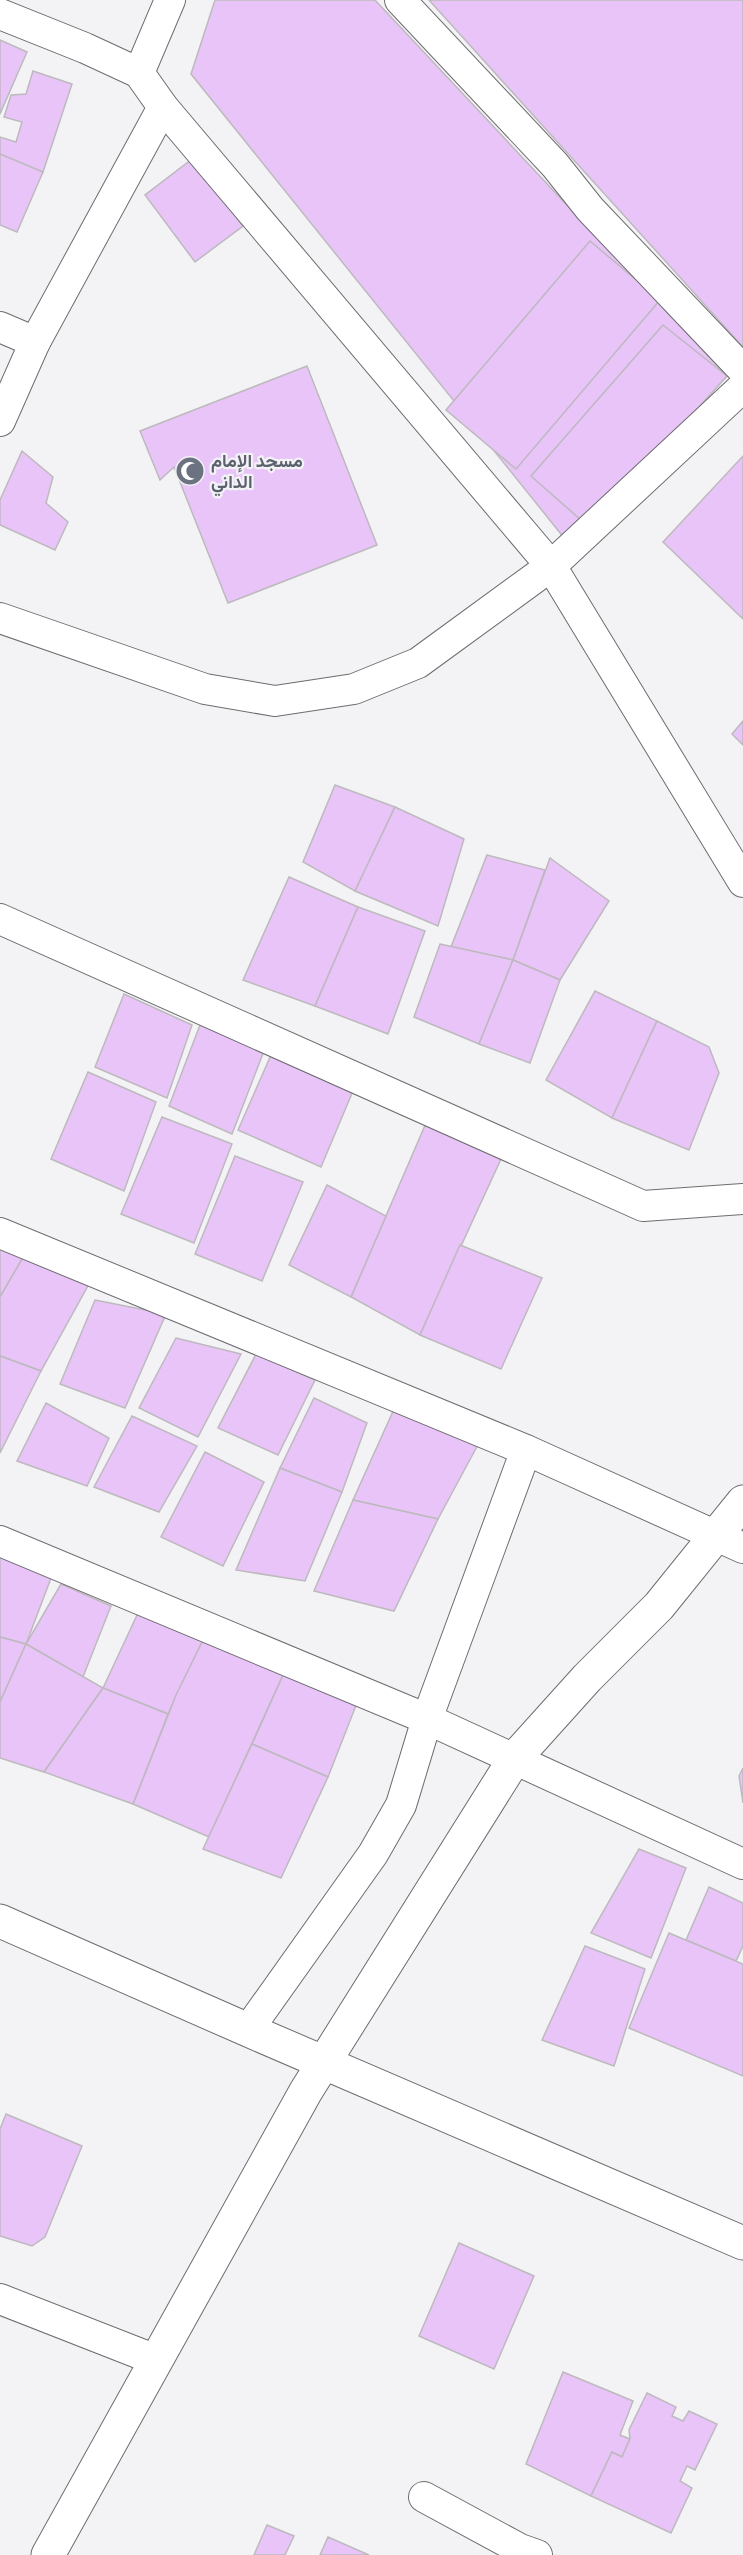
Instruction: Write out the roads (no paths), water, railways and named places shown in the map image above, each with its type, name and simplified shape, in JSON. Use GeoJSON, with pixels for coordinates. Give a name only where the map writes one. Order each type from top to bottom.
{"type":"FeatureCollection","features":[{"type":"Feature","properties":{"kind":"street"},"geometry":{"type":"LineString","coordinates":[[139,73],[170,0]]}},
{"type":"Feature","properties":{"kind":"street"},"geometry":{"type":"LineString","coordinates":[[400,0],[555,165],[590,209],[743,370]]}},
{"type":"Feature","properties":{"kind":"street"},"geometry":{"type":"LineString","coordinates":[[0,14],[85,48],[139,73],[164,107],[551,566],[743,882]]}},
{"type":"Feature","properties":{"kind":"street"},"geometry":{"type":"LineString","coordinates":[[0,421],[35,342],[164,107]]}},
{"type":"Feature","properties":{"kind":"street"},"geometry":{"type":"LineString","coordinates":[[0,327],[35,342]]}},
{"type":"Feature","properties":{"kind":"street"},"geometry":{"type":"LineString","coordinates":[[0,618],[205,689],[275,701],[354,689],[418,663],[551,566],[743,387]]}},
{"type":"Feature","properties":{"kind":"street"},"geometry":{"type":"LineString","coordinates":[[0,920],[643,1206],[743,1199]]}},
{"type":"Feature","properties":{"kind":"street"},"geometry":{"type":"LineString","coordinates":[[0,1233],[526,1450],[729,1541]]}},
{"type":"Feature","properties":{"kind":"street"},"geometry":{"type":"LineString","coordinates":[[248,2030],[379,1845],[401,1805],[427,1719],[526,1450]]}},
{"type":"Feature","properties":{"kind":"street"},"geometry":{"type":"LineString","coordinates":[[48,2555],[324,2062],[515,1758],[587,1677],[729,1541],[743,1502]]}},
{"type":"Feature","properties":{"kind":"street"},"geometry":{"type":"LineString","coordinates":[[0,1541],[427,1719],[743,1864]]}},
{"type":"Feature","properties":{"kind":"street"},"geometry":{"type":"LineString","coordinates":[[0,1921],[743,2243]]}},
{"type":"Feature","properties":{"kind":"street"},"geometry":{"type":"LineString","coordinates":[[0,2299],[156,2360]]}},
{"type":"Feature","properties":{"kind":"street"},"geometry":{"type":"LineString","coordinates":[[424,2497],[520,2549],[537,2555]]}},
{"type":"Feature","properties":{"kind":"place","name":"مسجد الإمام الداني"},"geometry":{"type":"Point","coordinates":[190,471]}}]}
